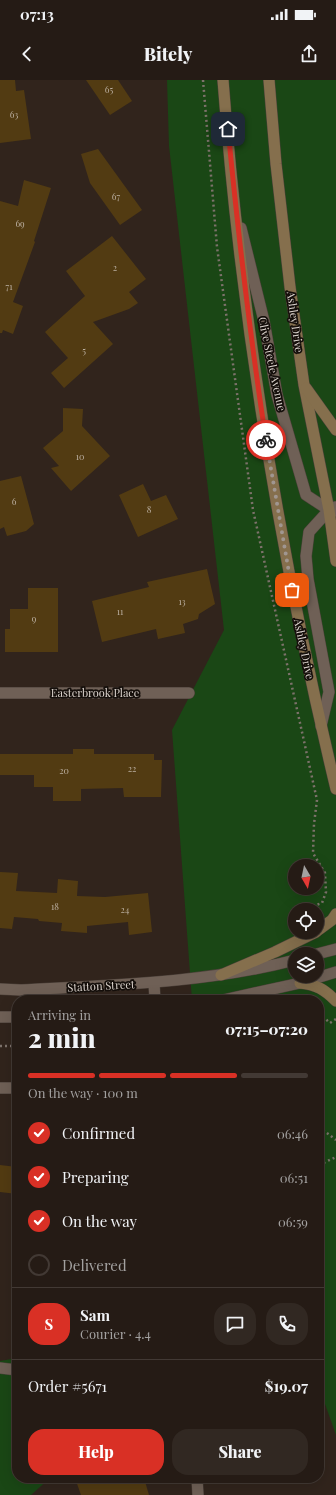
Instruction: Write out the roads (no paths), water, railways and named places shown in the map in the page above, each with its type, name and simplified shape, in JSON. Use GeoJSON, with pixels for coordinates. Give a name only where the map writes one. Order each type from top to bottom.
{"type":"FeatureCollection","features":[{"type":"Feature","properties":{"kind":"main road","name":"Ashley Drive"},"geometry":{"type":"LineString","coordinates":[[223,80],[235,206],[253,355],[267,444],[292,590],[336,789]]}},
{"type":"Feature","properties":{"kind":"main road","name":"Ashley Drive"},"geometry":{"type":"LineString","coordinates":[[269,80],[276,164],[287,264],[304,385],[334,509],[336,561]]}},
{"type":"Feature","properties":{"kind":"main road"},"geometry":{"type":"LineString","coordinates":[[304,385],[336,430]]}},
{"type":"Feature","properties":{"kind":"main road"},"geometry":{"type":"LineString","coordinates":[[324,926],[332,920],[336,914]]}},
{"type":"Feature","properties":{"kind":"main road"},"geometry":{"type":"LineString","coordinates":[[222,975],[302,939]]}},
{"type":"Feature","properties":{"kind":"main road"},"geometry":{"type":"LineString","coordinates":[[300,983],[314,985],[325,990],[336,1001]]}},
{"type":"Feature","properties":{"kind":"street","name":"Clive Steele Avenue"},"geometry":{"type":"LineString","coordinates":[[235,206],[264,321],[277,395],[306,496],[334,509]]}},
{"type":"Feature","properties":{"kind":"street"},"geometry":{"type":"LineString","coordinates":[[321,726],[329,692],[308,579],[306,556],[309,532],[334,509]]}},
{"type":"Feature","properties":{"kind":"street","name":"Easterbrook Place"},"geometry":{"type":"LineString","coordinates":[[0,693],[189,693]]}},
{"type":"Feature","properties":{"kind":"street"},"geometry":{"type":"LineString","coordinates":[[324,952],[336,949]]}},
{"type":"Feature","properties":{"kind":"street","name":"Statton Street"},"geometry":{"type":"LineString","coordinates":[[0,989],[154,983],[222,975],[259,969],[288,962]]}},
{"type":"Feature","properties":{"kind":"street"},"geometry":{"type":"LineString","coordinates":[[324,976],[336,972]]}},
{"type":"Feature","properties":{"kind":"street"},"geometry":{"type":"LineString","coordinates":[[154,983],[155,995]]}},
{"type":"Feature","properties":{"kind":"street"},"geometry":{"type":"LineString","coordinates":[[246,995],[300,983]]}},
{"type":"Feature","properties":{"kind":"street"},"geometry":{"type":"LineString","coordinates":[[0,1017],[12,1017]]}},
{"type":"Feature","properties":{"kind":"street"},"geometry":{"type":"LineString","coordinates":[[0,1088],[12,1088]]}},
{"type":"Feature","properties":{"kind":"street"},"geometry":{"type":"LineString","coordinates":[[0,1368],[12,1369]]}},
{"type":"Feature","properties":{"kind":"street"},"geometry":{"type":"LineString","coordinates":[[197,1483],[198,1495]]}}]}
